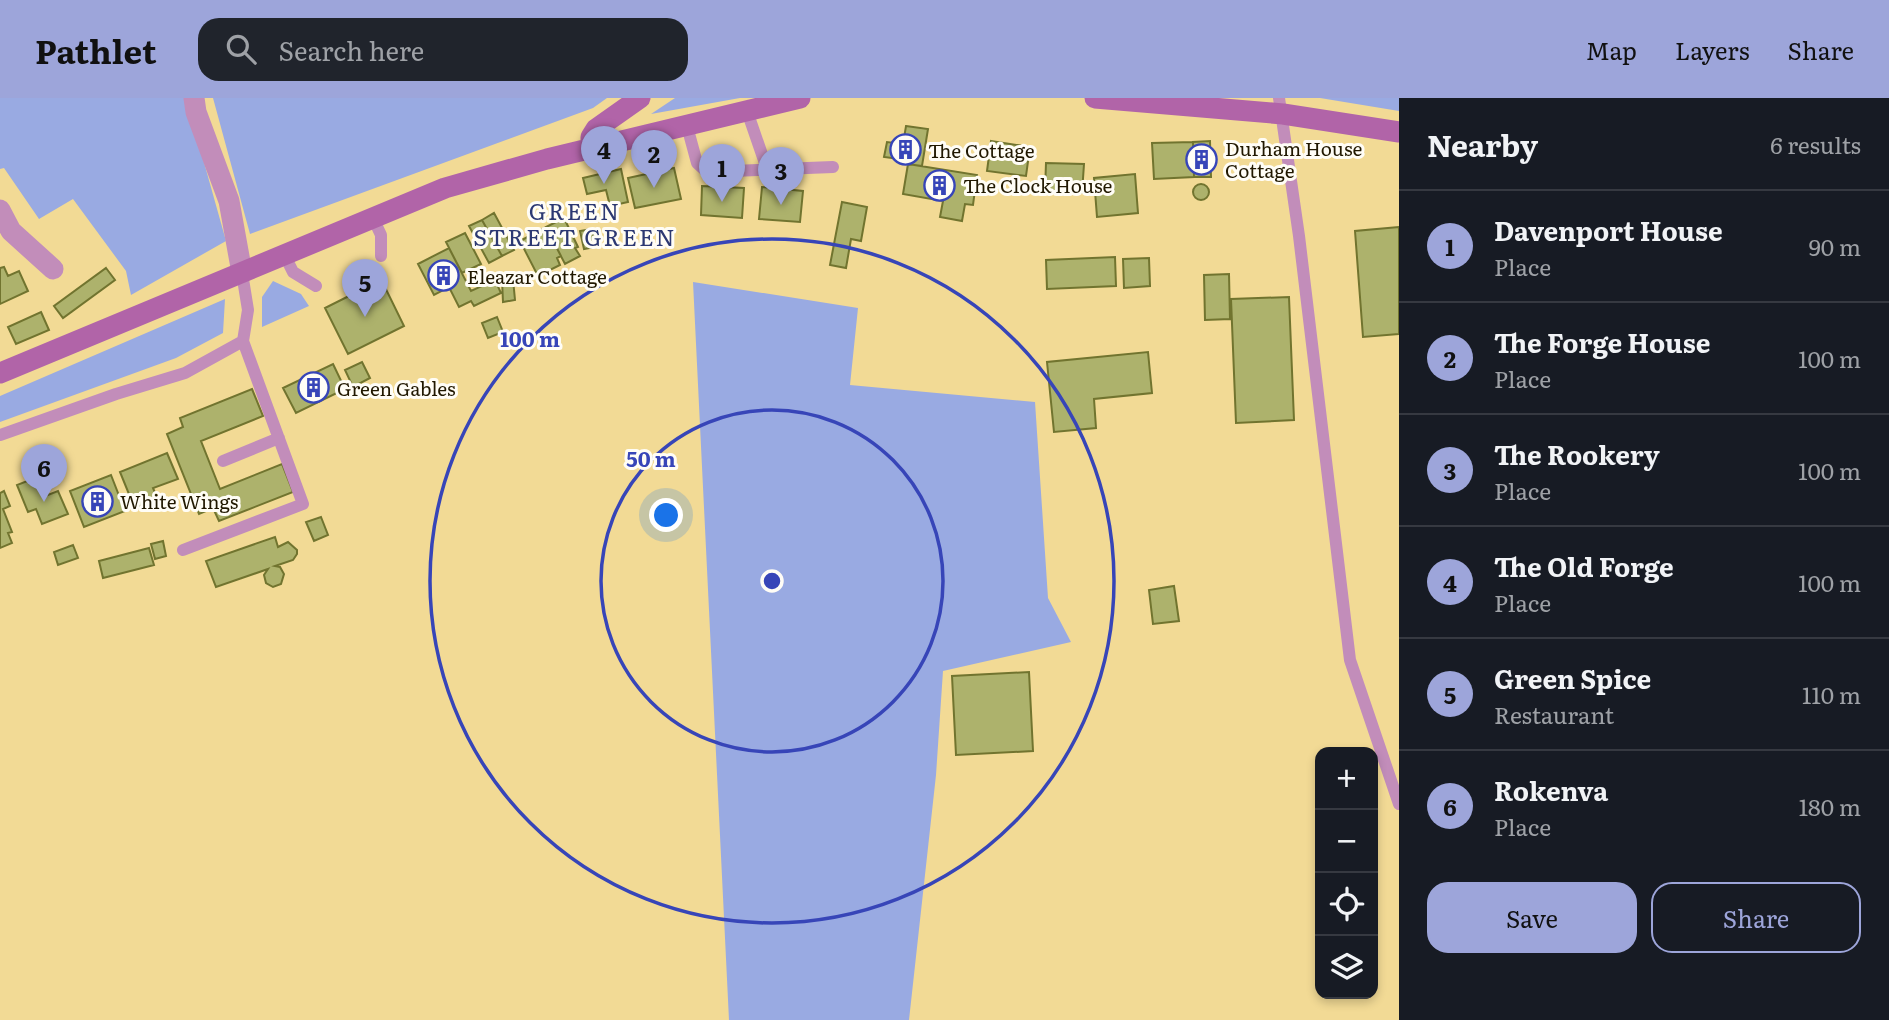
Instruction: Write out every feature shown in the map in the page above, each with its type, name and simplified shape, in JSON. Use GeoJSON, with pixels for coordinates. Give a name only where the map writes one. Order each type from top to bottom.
{"type":"FeatureCollection","features":[{"type":"Feature","properties":{"kind":"main road"},"geometry":{"type":"LineString","coordinates":[[591,149],[591,137],[596,129],[640,98]]}},
{"type":"Feature","properties":{"kind":"main road"},"geometry":{"type":"LineString","coordinates":[[0,373],[445,188],[800,98]]}},
{"type":"Feature","properties":{"kind":"main road"},"geometry":{"type":"LineString","coordinates":[[1095,98],[1281,106],[1399,132]]}},
{"type":"Feature","properties":{"kind":"street"},"geometry":{"type":"LineString","coordinates":[[194,98],[229,201],[242,273]]}},
{"type":"Feature","properties":{"kind":"street"},"geometry":{"type":"LineString","coordinates":[[0,210],[11,231],[53,269]]}},
{"type":"Feature","properties":{"kind":"lane"},"geometry":{"type":"LineString","coordinates":[[1281,106],[1350,660],[1399,804]]}},
{"type":"Feature","properties":{"kind":"lane"},"geometry":{"type":"LineString","coordinates":[[747,111],[767,169]]}},
{"type":"Feature","properties":{"kind":"lane"},"geometry":{"type":"LineString","coordinates":[[687,126],[697,163],[707,172],[833,167]]}},
{"type":"Feature","properties":{"kind":"lane"},"geometry":{"type":"LineString","coordinates":[[373,218],[381,235],[381,256]]}},
{"type":"Feature","properties":{"kind":"lane"},"geometry":{"type":"LineString","coordinates":[[285,256],[293,272],[316,286]]}},
{"type":"Feature","properties":{"kind":"lane"},"geometry":{"type":"LineString","coordinates":[[183,550],[303,504],[243,341],[248,310],[242,273]]}},
{"type":"Feature","properties":{"kind":"lane"},"geometry":{"type":"LineString","coordinates":[[0,435],[185,373],[243,341]]}},
{"type":"Feature","properties":{"kind":"lane"},"geometry":{"type":"LineString","coordinates":[[223,461],[279,438]]}},
{"type":"Feature","properties":{"kind":"shaded area"},"geometry":{"type":"Polygon","coordinates":[[[0,98],[186,98],[226,241],[131,295],[126,271],[73,199],[39,219],[4,168],[0,169],[0,98]]]}},
{"type":"Feature","properties":{"kind":"shaded area"},"geometry":{"type":"Polygon","coordinates":[[[213,98],[607,98],[593,108],[250,234],[213,98]]]}},
{"type":"Feature","properties":{"kind":"shaded area"},"geometry":{"type":"Polygon","coordinates":[[[675,98],[740,98],[651,114],[675,98]]]}},
{"type":"Feature","properties":{"kind":"shaded area"},"geometry":{"type":"Polygon","coordinates":[[[1320,98],[1399,98],[1399,111],[1320,98]]]}},
{"type":"Feature","properties":{"kind":"shaded area"},"geometry":{"type":"Polygon","coordinates":[[[273,281],[301,294],[309,306],[262,327],[262,297],[273,281]]]}},
{"type":"Feature","properties":{"kind":"shaded area"},"geometry":{"type":"Polygon","coordinates":[[[693,282],[858,308],[850,385],[1035,402],[1048,598],[1071,642],[943,671],[936,775],[909,1020],[729,1020],[693,282]]]}},
{"type":"Feature","properties":{"kind":"shaded area"},"geometry":{"type":"Polygon","coordinates":[[[225,299],[223,333],[176,358],[0,422],[0,396],[225,299]]]}},
{"type":"Feature","properties":{"kind":"building","name":"The Cottage"},"geometry":{"type":"Polygon","coordinates":[[[906,126],[928,129],[922,166],[899,163],[899,159],[884,157],[887,142],[903,144],[906,126]]]}},
{"type":"Feature","properties":{"kind":"building"},"geometry":{"type":"Polygon","coordinates":[[[991,141],[1030,147],[1026,176],[987,171],[991,141]]]}},
{"type":"Feature","properties":{"kind":"building","name":"Durham House Cottage"},"geometry":{"type":"Polygon","coordinates":[[[1210,141],[1211,177],[1194,177],[1193,142],[1210,141]]]}},
{"type":"Feature","properties":{"kind":"building"},"geometry":{"type":"Polygon","coordinates":[[[1193,142],[1194,177],[1154,179],[1152,143],[1193,142]]]}},
{"type":"Feature","properties":{"kind":"building"},"geometry":{"type":"Polygon","coordinates":[[[1046,163],[1084,164],[1082,193],[1045,191],[1046,163]]]}},
{"type":"Feature","properties":{"kind":"building","name":"The Clock House"},"geometry":{"type":"Polygon","coordinates":[[[908,164],[977,175],[973,205],[965,204],[962,221],[940,217],[943,201],[903,194],[908,164]]]}},
{"type":"Feature","properties":{"kind":"building"},"geometry":{"type":"Polygon","coordinates":[[[674,168],[681,199],[635,208],[628,178],[674,168]]]}},
{"type":"Feature","properties":{"kind":"building"},"geometry":{"type":"Polygon","coordinates":[[[621,169],[628,202],[610,206],[606,190],[587,194],[583,178],[621,169]]]}},
{"type":"Feature","properties":{"kind":"building"},"geometry":{"type":"Polygon","coordinates":[[[1135,174],[1138,213],[1097,217],[1094,178],[1135,174]]]}},
{"type":"Feature","properties":{"kind":"building"},"geometry":{"type":"Polygon","coordinates":[[[1201,184],[1209,192],[1201,200],[1193,192],[1201,184]]]}},
{"type":"Feature","properties":{"kind":"building"},"geometry":{"type":"Polygon","coordinates":[[[702,186],[744,188],[742,218],[701,215],[702,186]]]}},
{"type":"Feature","properties":{"kind":"building"},"geometry":{"type":"Polygon","coordinates":[[[762,187],[803,191],[800,222],[759,219],[762,187]]]}},
{"type":"Feature","properties":{"kind":"building"},"geometry":{"type":"Polygon","coordinates":[[[842,202],[867,207],[861,241],[851,239],[846,268],[830,265],[842,202]]]}},
{"type":"Feature","properties":{"kind":"building"},"geometry":{"type":"Polygon","coordinates":[[[494,213],[514,250],[502,256],[482,220],[494,213]]]}},
{"type":"Feature","properties":{"kind":"building"},"geometry":{"type":"Polygon","coordinates":[[[564,218],[580,256],[565,264],[546,227],[564,218]]]}},
{"type":"Feature","properties":{"kind":"building"},"geometry":{"type":"Polygon","coordinates":[[[482,220],[502,256],[489,263],[469,226],[482,220]]]}},
{"type":"Feature","properties":{"kind":"building"},"geometry":{"type":"Polygon","coordinates":[[[546,227],[561,256],[557,258],[560,265],[538,276],[520,241],[546,227]]]}},
{"type":"Feature","properties":{"kind":"building"},"geometry":{"type":"Polygon","coordinates":[[[1399,227],[1399,334],[1363,337],[1355,231],[1399,227]]]}},
{"type":"Feature","properties":{"kind":"building"},"geometry":{"type":"Polygon","coordinates":[[[592,229],[595,247],[584,249],[580,231],[592,229]]]}},
{"type":"Feature","properties":{"kind":"building"},"geometry":{"type":"Polygon","coordinates":[[[465,233],[481,264],[462,273],[446,242],[465,233]]]}},
{"type":"Feature","properties":{"kind":"building","name":"Eleazar Cottage"},"geometry":{"type":"Polygon","coordinates":[[[449,248],[471,291],[495,280],[501,293],[474,306],[471,301],[459,307],[449,287],[434,295],[418,264],[449,248]]]}},
{"type":"Feature","properties":{"kind":"building"},"geometry":{"type":"Polygon","coordinates":[[[1115,257],[1116,286],[1047,289],[1046,260],[1115,257]]]}},
{"type":"Feature","properties":{"kind":"building"},"geometry":{"type":"Polygon","coordinates":[[[1149,258],[1150,286],[1124,288],[1123,259],[1149,258]]]}},
{"type":"Feature","properties":{"kind":"building"},"geometry":{"type":"Polygon","coordinates":[[[4,267],[8,276],[19,271],[28,291],[0,304],[0,268],[4,267]]]}},
{"type":"Feature","properties":{"kind":"building"},"geometry":{"type":"Polygon","coordinates":[[[106,268],[115,280],[63,318],[54,306],[106,268]]]}},
{"type":"Feature","properties":{"kind":"building"},"geometry":{"type":"Polygon","coordinates":[[[1229,274],[1230,319],[1205,320],[1204,275],[1229,274]]]}},
{"type":"Feature","properties":{"kind":"building"},"geometry":{"type":"Polygon","coordinates":[[[379,275],[404,326],[348,354],[325,308],[355,293],[352,288],[379,275]]]}},
{"type":"Feature","properties":{"kind":"building"},"geometry":{"type":"Polygon","coordinates":[[[513,279],[515,300],[503,302],[502,280],[513,279]]]}},
{"type":"Feature","properties":{"kind":"building"},"geometry":{"type":"Polygon","coordinates":[[[1289,297],[1294,420],[1236,423],[1231,299],[1289,297]]]}},
{"type":"Feature","properties":{"kind":"building"},"geometry":{"type":"Polygon","coordinates":[[[41,312],[49,330],[16,344],[8,327],[41,312]]]}},
{"type":"Feature","properties":{"kind":"building"},"geometry":{"type":"Polygon","coordinates":[[[497,317],[503,332],[488,338],[482,323],[497,317]]]}},
{"type":"Feature","properties":{"kind":"building"},"geometry":{"type":"Polygon","coordinates":[[[1148,352],[1152,393],[1094,399],[1096,428],[1054,432],[1047,362],[1148,352]]]}},
{"type":"Feature","properties":{"kind":"building"},"geometry":{"type":"Polygon","coordinates":[[[362,362],[370,378],[353,387],[345,370],[362,362]]]}},
{"type":"Feature","properties":{"kind":"building","name":"Green Gables"},"geometry":{"type":"Polygon","coordinates":[[[333,364],[345,389],[296,413],[283,388],[333,364]]]}},
{"type":"Feature","properties":{"kind":"building"},"geometry":{"type":"Polygon","coordinates":[[[252,389],[263,416],[201,441],[220,489],[282,464],[293,492],[219,521],[213,508],[199,514],[167,434],[183,427],[180,418],[252,389]]]}},
{"type":"Feature","properties":{"kind":"building"},"geometry":{"type":"Polygon","coordinates":[[[167,453],[178,479],[153,488],[158,500],[135,509],[120,472],[167,453]]]}},
{"type":"Feature","properties":{"kind":"building","name":"White Wings"},"geometry":{"type":"Polygon","coordinates":[[[111,475],[125,511],[84,527],[70,491],[111,475]]]}},
{"type":"Feature","properties":{"kind":"building"},"geometry":{"type":"Polygon","coordinates":[[[40,476],[48,495],[58,491],[68,514],[42,524],[36,509],[28,512],[17,485],[40,476]]]}},
{"type":"Feature","properties":{"kind":"building"},"geometry":{"type":"Polygon","coordinates":[[[4,491],[10,506],[3,509],[12,532],[8,533],[12,543],[0,548],[0,493],[4,491]]]}},
{"type":"Feature","properties":{"kind":"building"},"geometry":{"type":"Polygon","coordinates":[[[321,517],[328,535],[314,541],[306,522],[321,517]]]}},
{"type":"Feature","properties":{"kind":"building"},"geometry":{"type":"Polygon","coordinates":[[[275,537],[278,547],[288,542],[297,550],[293,560],[275,566],[280,567],[284,574],[281,584],[273,587],[266,583],[264,575],[268,569],[216,587],[206,561],[275,537]]]}},
{"type":"Feature","properties":{"kind":"building"},"geometry":{"type":"Polygon","coordinates":[[[163,541],[166,556],[155,559],[151,544],[163,541]]]}},
{"type":"Feature","properties":{"kind":"building"},"geometry":{"type":"Polygon","coordinates":[[[73,545],[78,558],[58,565],[54,552],[73,545]]]}},
{"type":"Feature","properties":{"kind":"building"},"geometry":{"type":"Polygon","coordinates":[[[149,548],[154,565],[103,578],[99,561],[149,548]]]}},
{"type":"Feature","properties":{"kind":"building"},"geometry":{"type":"Polygon","coordinates":[[[1174,586],[1179,621],[1153,624],[1149,590],[1174,586]]]}},
{"type":"Feature","properties":{"kind":"building"},"geometry":{"type":"Polygon","coordinates":[[[1029,672],[1033,751],[956,755],[952,676],[1029,672]]]}},
{"type":"Feature","properties":{"kind":"place","name":"The Cottage"},"geometry":{"type":"Point","coordinates":[905,150]}},
{"type":"Feature","properties":{"kind":"place","name":"Durham House Cottage"},"geometry":{"type":"Point","coordinates":[1202,159]}},
{"type":"Feature","properties":{"kind":"place","name":"The Old Forge"},"geometry":{"type":"Point","coordinates":[604,184]}},
{"type":"Feature","properties":{"kind":"place","name":"The Clock House"},"geometry":{"type":"Point","coordinates":[940,185]}},
{"type":"Feature","properties":{"kind":"place","name":"The Forge House"},"geometry":{"type":"Point","coordinates":[654,188]}},
{"type":"Feature","properties":{"kind":"place","name":"Davenport House"},"geometry":{"type":"Point","coordinates":[722,202]}},
{"type":"Feature","properties":{"kind":"place","name":"The Rookery"},"geometry":{"type":"Point","coordinates":[781,205]}},
{"type":"Feature","properties":{"kind":"place","name":"Eleazar Cottage"},"geometry":{"type":"Point","coordinates":[444,276]}},
{"type":"Feature","properties":{"kind":"place","name":"Green Spice"},"geometry":{"type":"Point","coordinates":[365,317]}},
{"type":"Feature","properties":{"kind":"place","name":"Green Gables"},"geometry":{"type":"Point","coordinates":[314,388]}},
{"type":"Feature","properties":{"kind":"place","name":"White Wings"},"geometry":{"type":"Point","coordinates":[97,501]}},
{"type":"Feature","properties":{"kind":"place","name":"Rokenva"},"geometry":{"type":"Point","coordinates":[44,502]}},
{"type":"Feature","properties":{"kind":"district","name":"GREEN STREET GREEN"},"geometry":{"type":"Point","coordinates":[575,223]}}]}
